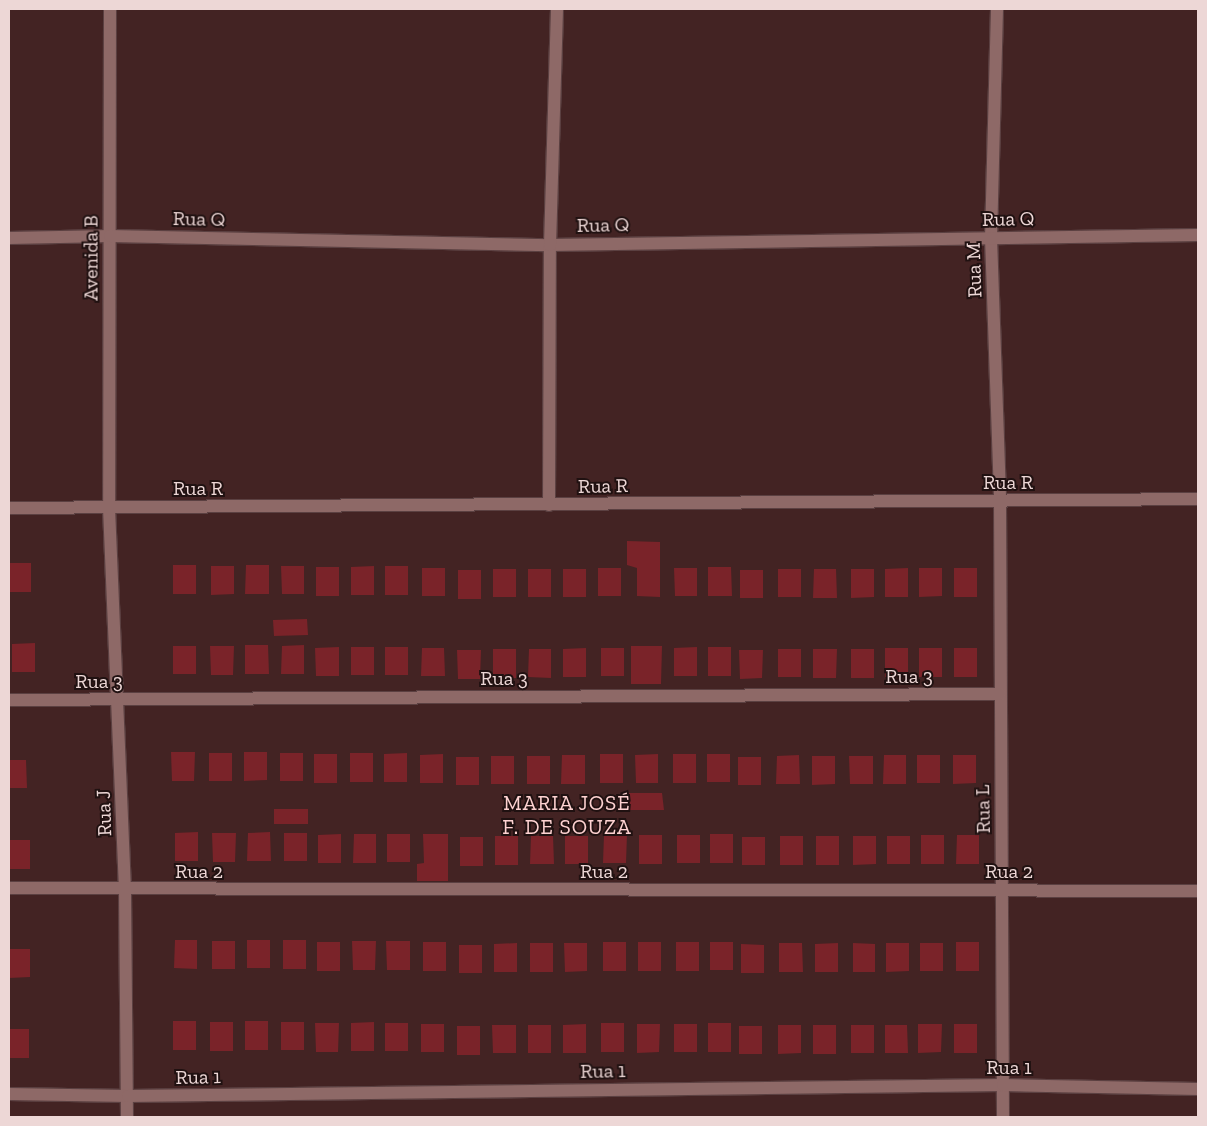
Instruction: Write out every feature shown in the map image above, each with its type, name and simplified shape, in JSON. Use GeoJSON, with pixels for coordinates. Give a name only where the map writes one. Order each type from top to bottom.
{"type":"FeatureCollection","features":[{"type":"Feature","properties":{"kind":"street","name":"Avenida B"},"geometry":{"type":"LineString","coordinates":[[109,508],[110,9]]}},
{"type":"Feature","properties":{"kind":"street"},"geometry":{"type":"LineString","coordinates":[[549,505],[550,245],[557,9]]}},
{"type":"Feature","properties":{"kind":"street","name":"Rua M"},"geometry":{"type":"LineString","coordinates":[[997,9],[991,238],[1000,501]]}},
{"type":"Feature","properties":{"kind":"street","name":"Rua Q"},"geometry":{"type":"LineString","coordinates":[[9,238],[110,236],[550,245],[1198,235]]}},
{"type":"Feature","properties":{"kind":"street","name":"Rua R"},"geometry":{"type":"LineString","coordinates":[[9,508],[1198,499]]}},
{"type":"Feature","properties":{"kind":"street","name":"Rua L"},"geometry":{"type":"LineString","coordinates":[[1000,501],[1003,1117]]}},
{"type":"Feature","properties":{"kind":"street","name":"Rua J"},"geometry":{"type":"LineString","coordinates":[[109,508],[119,699],[125,890],[127,1117]]}},
{"type":"Feature","properties":{"kind":"street","name":"Rua 3"},"geometry":{"type":"LineString","coordinates":[[9,700],[1000,694]]}},
{"type":"Feature","properties":{"kind":"street","name":"Rua 2"},"geometry":{"type":"LineString","coordinates":[[9,888],[125,890],[1198,890]]}},
{"type":"Feature","properties":{"kind":"street","name":"Rua 1"},"geometry":{"type":"LineString","coordinates":[[9,1094],[128,1096],[1003,1085],[1198,1090]]}},
{"type":"Feature","properties":{"kind":"building"},"geometry":{"type":"Polygon","coordinates":[[[627,541],[660,542],[660,597],[637,596],[637,568],[627,565],[627,541]]]}},
{"type":"Feature","properties":{"kind":"building"},"geometry":{"type":"Polygon","coordinates":[[[9,563],[31,563],[31,592],[9,592],[9,563]]]}},
{"type":"Feature","properties":{"kind":"building"},"geometry":{"type":"Polygon","coordinates":[[[173,565],[196,565],[196,594],[173,594],[173,565]]]}},
{"type":"Feature","properties":{"kind":"building"},"geometry":{"type":"Polygon","coordinates":[[[246,565],[269,565],[269,594],[245,594],[246,565]]]}},
{"type":"Feature","properties":{"kind":"building"},"geometry":{"type":"Polygon","coordinates":[[[211,566],[234,566],[234,594],[211,595],[211,566]]]}},
{"type":"Feature","properties":{"kind":"building"},"geometry":{"type":"Polygon","coordinates":[[[281,566],[304,566],[304,594],[282,594],[281,566]]]}},
{"type":"Feature","properties":{"kind":"building"},"geometry":{"type":"Polygon","coordinates":[[[374,566],[374,595],[351,595],[351,567],[374,566]]]}},
{"type":"Feature","properties":{"kind":"building"},"geometry":{"type":"Polygon","coordinates":[[[385,566],[408,566],[408,595],[385,595],[385,566]]]}},
{"type":"Feature","properties":{"kind":"building"},"geometry":{"type":"Polygon","coordinates":[[[316,567],[339,567],[339,596],[316,596],[316,567]]]}},
{"type":"Feature","properties":{"kind":"building"},"geometry":{"type":"Polygon","coordinates":[[[708,567],[731,567],[732,596],[708,596],[708,567]]]}},
{"type":"Feature","properties":{"kind":"building"},"geometry":{"type":"Polygon","coordinates":[[[422,568],[445,568],[445,596],[422,596],[422,568]]]}},
{"type":"Feature","properties":{"kind":"building"},"geometry":{"type":"Polygon","coordinates":[[[598,568],[621,568],[621,596],[598,596],[598,568]]]}},
{"type":"Feature","properties":{"kind":"building"},"geometry":{"type":"Polygon","coordinates":[[[674,568],[697,568],[697,596],[675,596],[674,568]]]}},
{"type":"Feature","properties":{"kind":"building"},"geometry":{"type":"Polygon","coordinates":[[[908,568],[908,597],[885,597],[885,569],[908,568]]]}},
{"type":"Feature","properties":{"kind":"building"},"geometry":{"type":"Polygon","coordinates":[[[919,568],[942,568],[942,596],[919,597],[919,568]]]}},
{"type":"Feature","properties":{"kind":"building"},"geometry":{"type":"Polygon","coordinates":[[[954,568],[977,568],[977,597],[954,597],[954,568]]]}},
{"type":"Feature","properties":{"kind":"building"},"geometry":{"type":"Polygon","coordinates":[[[493,569],[516,569],[516,597],[493,597],[493,569]]]}},
{"type":"Feature","properties":{"kind":"building"},"geometry":{"type":"Polygon","coordinates":[[[528,569],[551,569],[551,597],[528,597],[528,569]]]}},
{"type":"Feature","properties":{"kind":"building"},"geometry":{"type":"Polygon","coordinates":[[[563,569],[586,569],[586,597],[563,597],[563,569]]]}},
{"type":"Feature","properties":{"kind":"building"},"geometry":{"type":"Polygon","coordinates":[[[778,569],[801,569],[801,597],[778,597],[778,569]]]}},
{"type":"Feature","properties":{"kind":"building"},"geometry":{"type":"Polygon","coordinates":[[[814,569],[836,569],[837,598],[813,598],[814,569]]]}},
{"type":"Feature","properties":{"kind":"building"},"geometry":{"type":"Polygon","coordinates":[[[851,569],[874,569],[874,597],[851,598],[851,569]]]}},
{"type":"Feature","properties":{"kind":"building"},"geometry":{"type":"Polygon","coordinates":[[[458,570],[481,570],[481,599],[458,599],[458,570]]]}},
{"type":"Feature","properties":{"kind":"building"},"geometry":{"type":"Polygon","coordinates":[[[740,570],[763,570],[763,598],[740,598],[740,570]]]}},
{"type":"Feature","properties":{"kind":"building"},"geometry":{"type":"Polygon","coordinates":[[[307,619],[308,635],[274,636],[273,620],[307,619]]]}},
{"type":"Feature","properties":{"kind":"building"},"geometry":{"type":"Polygon","coordinates":[[[35,643],[35,672],[12,672],[12,644],[35,643]]]}},
{"type":"Feature","properties":{"kind":"building"},"geometry":{"type":"Polygon","coordinates":[[[245,645],[268,645],[269,674],[245,674],[245,645]]]}},
{"type":"Feature","properties":{"kind":"building"},"geometry":{"type":"Polygon","coordinates":[[[304,645],[304,674],[281,674],[282,646],[304,645]]]}},
{"type":"Feature","properties":{"kind":"building"},"geometry":{"type":"Polygon","coordinates":[[[173,646],[196,646],[196,674],[173,674],[173,646]]]}},
{"type":"Feature","properties":{"kind":"building"},"geometry":{"type":"Polygon","coordinates":[[[210,646],[234,646],[233,675],[211,675],[210,646]]]}},
{"type":"Feature","properties":{"kind":"building"},"geometry":{"type":"Polygon","coordinates":[[[631,646],[662,646],[661,684],[631,684],[631,646]]]}},
{"type":"Feature","properties":{"kind":"building"},"geometry":{"type":"Polygon","coordinates":[[[339,647],[339,676],[316,676],[315,648],[339,647]]]}},
{"type":"Feature","properties":{"kind":"building"},"geometry":{"type":"Polygon","coordinates":[[[351,647],[374,647],[374,675],[351,675],[351,647]]]}},
{"type":"Feature","properties":{"kind":"building"},"geometry":{"type":"Polygon","coordinates":[[[385,647],[408,647],[408,675],[385,675],[385,647]]]}},
{"type":"Feature","properties":{"kind":"building"},"geometry":{"type":"Polygon","coordinates":[[[697,647],[697,676],[674,676],[674,648],[697,647]]]}},
{"type":"Feature","properties":{"kind":"building"},"geometry":{"type":"Polygon","coordinates":[[[708,647],[731,647],[731,676],[708,676],[708,647]]]}},
{"type":"Feature","properties":{"kind":"building"},"geometry":{"type":"Polygon","coordinates":[[[422,648],[444,648],[445,676],[421,676],[422,648]]]}},
{"type":"Feature","properties":{"kind":"building"},"geometry":{"type":"Polygon","coordinates":[[[586,648],[586,677],[563,677],[563,649],[586,648]]]}},
{"type":"Feature","properties":{"kind":"building"},"geometry":{"type":"Polygon","coordinates":[[[601,648],[624,648],[624,676],[601,676],[601,648]]]}},
{"type":"Feature","properties":{"kind":"building"},"geometry":{"type":"Polygon","coordinates":[[[885,648],[908,648],[908,677],[885,677],[885,648]]]}},
{"type":"Feature","properties":{"kind":"building"},"geometry":{"type":"Polygon","coordinates":[[[919,648],[942,648],[942,677],[919,677],[919,648]]]}},
{"type":"Feature","properties":{"kind":"building"},"geometry":{"type":"Polygon","coordinates":[[[954,648],[977,648],[977,677],[954,677],[954,648]]]}},
{"type":"Feature","properties":{"kind":"building"},"geometry":{"type":"Polygon","coordinates":[[[493,649],[516,649],[516,678],[493,678],[493,649]]]}},
{"type":"Feature","properties":{"kind":"building"},"geometry":{"type":"Polygon","coordinates":[[[529,649],[551,649],[551,678],[528,677],[529,649]]]}},
{"type":"Feature","properties":{"kind":"building"},"geometry":{"type":"Polygon","coordinates":[[[778,649],[801,649],[801,677],[778,677],[778,649]]]}},
{"type":"Feature","properties":{"kind":"building"},"geometry":{"type":"Polygon","coordinates":[[[813,649],[837,649],[836,678],[813,678],[813,649]]]}},
{"type":"Feature","properties":{"kind":"building"},"geometry":{"type":"Polygon","coordinates":[[[851,649],[874,649],[874,678],[851,678],[851,649]]]}},
{"type":"Feature","properties":{"kind":"building"},"geometry":{"type":"Polygon","coordinates":[[[457,650],[481,650],[480,679],[458,679],[457,650]]]}},
{"type":"Feature","properties":{"kind":"building"},"geometry":{"type":"Polygon","coordinates":[[[739,650],[763,650],[762,678],[740,679],[739,650]]]}},
{"type":"Feature","properties":{"kind":"building"},"geometry":{"type":"Polygon","coordinates":[[[171,752],[195,752],[194,781],[172,781],[171,752]]]}},
{"type":"Feature","properties":{"kind":"building"},"geometry":{"type":"Polygon","coordinates":[[[244,752],[267,752],[267,780],[244,781],[244,752]]]}},
{"type":"Feature","properties":{"kind":"building"},"geometry":{"type":"Polygon","coordinates":[[[209,753],[232,753],[232,781],[209,781],[209,753]]]}},
{"type":"Feature","properties":{"kind":"building"},"geometry":{"type":"Polygon","coordinates":[[[280,753],[303,753],[303,781],[280,781],[280,753]]]}},
{"type":"Feature","properties":{"kind":"building"},"geometry":{"type":"Polygon","coordinates":[[[350,753],[373,753],[373,782],[350,782],[350,753]]]}},
{"type":"Feature","properties":{"kind":"building"},"geometry":{"type":"Polygon","coordinates":[[[407,753],[407,782],[384,782],[384,754],[407,753]]]}},
{"type":"Feature","properties":{"kind":"building"},"geometry":{"type":"Polygon","coordinates":[[[314,754],[337,754],[337,783],[314,783],[314,754]]]}},
{"type":"Feature","properties":{"kind":"building"},"geometry":{"type":"Polygon","coordinates":[[[443,754],[443,783],[420,783],[420,755],[443,754]]]}},
{"type":"Feature","properties":{"kind":"building"},"geometry":{"type":"Polygon","coordinates":[[[600,754],[623,754],[623,783],[600,783],[600,754]]]}},
{"type":"Feature","properties":{"kind":"building"},"geometry":{"type":"Polygon","coordinates":[[[658,754],[658,783],[636,783],[635,755],[658,754]]]}},
{"type":"Feature","properties":{"kind":"building"},"geometry":{"type":"Polygon","coordinates":[[[673,754],[696,754],[696,783],[673,783],[673,754]]]}},
{"type":"Feature","properties":{"kind":"building"},"geometry":{"type":"Polygon","coordinates":[[[707,754],[730,754],[730,782],[707,782],[707,754]]]}},
{"type":"Feature","properties":{"kind":"building"},"geometry":{"type":"Polygon","coordinates":[[[562,755],[585,755],[585,784],[561,784],[562,755]]]}},
{"type":"Feature","properties":{"kind":"building"},"geometry":{"type":"Polygon","coordinates":[[[799,755],[800,784],[776,784],[777,756],[799,755]]]}},
{"type":"Feature","properties":{"kind":"building"},"geometry":{"type":"Polygon","coordinates":[[[884,755],[906,755],[906,784],[883,784],[884,755]]]}},
{"type":"Feature","properties":{"kind":"building"},"geometry":{"type":"Polygon","coordinates":[[[917,755],[940,755],[940,783],[917,783],[917,755]]]}},
{"type":"Feature","properties":{"kind":"building"},"geometry":{"type":"Polygon","coordinates":[[[953,755],[976,755],[976,783],[953,784],[953,755]]]}},
{"type":"Feature","properties":{"kind":"building"},"geometry":{"type":"Polygon","coordinates":[[[491,756],[514,756],[514,784],[491,784],[491,756]]]}},
{"type":"Feature","properties":{"kind":"building"},"geometry":{"type":"Polygon","coordinates":[[[527,756],[550,756],[550,784],[527,784],[527,756]]]}},
{"type":"Feature","properties":{"kind":"building"},"geometry":{"type":"Polygon","coordinates":[[[812,756],[835,756],[835,784],[812,785],[812,756]]]}},
{"type":"Feature","properties":{"kind":"building"},"geometry":{"type":"Polygon","coordinates":[[[849,756],[873,756],[873,784],[850,784],[849,756]]]}},
{"type":"Feature","properties":{"kind":"building"},"geometry":{"type":"Polygon","coordinates":[[[456,757],[479,757],[479,785],[456,785],[456,757]]]}},
{"type":"Feature","properties":{"kind":"building"},"geometry":{"type":"Polygon","coordinates":[[[738,757],[761,757],[761,785],[738,785],[738,757]]]}},
{"type":"Feature","properties":{"kind":"building"},"geometry":{"type":"Polygon","coordinates":[[[9,760],[26,760],[27,788],[9,788],[9,760]]]}},
{"type":"Feature","properties":{"kind":"building"},"geometry":{"type":"Polygon","coordinates":[[[628,793],[662,793],[664,810],[629,810],[628,793]]]}},
{"type":"Feature","properties":{"kind":"building"},"geometry":{"type":"Polygon","coordinates":[[[274,809],[308,809],[308,824],[274,824],[274,809]]]}},
{"type":"Feature","properties":{"kind":"building"},"geometry":{"type":"Polygon","coordinates":[[[198,832],[198,861],[175,861],[175,833],[198,832]]]}},
{"type":"Feature","properties":{"kind":"building"},"geometry":{"type":"Polygon","coordinates":[[[270,832],[271,861],[247,861],[248,833],[270,832]]]}},
{"type":"Feature","properties":{"kind":"building"},"geometry":{"type":"Polygon","coordinates":[[[212,833],[236,833],[235,862],[213,862],[212,833]]]}},
{"type":"Feature","properties":{"kind":"building"},"geometry":{"type":"Polygon","coordinates":[[[284,833],[307,833],[307,861],[284,861],[284,833]]]}},
{"type":"Feature","properties":{"kind":"building"},"geometry":{"type":"Polygon","coordinates":[[[341,834],[341,863],[318,863],[318,835],[341,834]]]}},
{"type":"Feature","properties":{"kind":"building"},"geometry":{"type":"Polygon","coordinates":[[[354,834],[376,834],[376,863],[353,863],[354,834]]]}},
{"type":"Feature","properties":{"kind":"building"},"geometry":{"type":"Polygon","coordinates":[[[387,834],[410,834],[410,862],[387,862],[387,834]]]}},
{"type":"Feature","properties":{"kind":"building"},"geometry":{"type":"Polygon","coordinates":[[[423,834],[448,834],[448,881],[417,881],[417,864],[424,863],[423,834]]]}},
{"type":"Feature","properties":{"kind":"building"},"geometry":{"type":"Polygon","coordinates":[[[627,834],[626,863],[603,863],[604,835],[627,834]]]}},
{"type":"Feature","properties":{"kind":"building"},"geometry":{"type":"Polygon","coordinates":[[[710,834],[733,834],[733,863],[710,863],[710,834]]]}},
{"type":"Feature","properties":{"kind":"building"},"geometry":{"type":"Polygon","coordinates":[[[639,835],[662,835],[662,864],[639,864],[639,835]]]}},
{"type":"Feature","properties":{"kind":"building"},"geometry":{"type":"Polygon","coordinates":[[[677,835],[700,835],[700,863],[677,863],[677,835]]]}},
{"type":"Feature","properties":{"kind":"building"},"geometry":{"type":"Polygon","coordinates":[[[921,835],[944,835],[944,864],[921,864],[921,835]]]}},
{"type":"Feature","properties":{"kind":"building"},"geometry":{"type":"Polygon","coordinates":[[[957,835],[979,835],[979,864],[956,864],[957,835]]]}},
{"type":"Feature","properties":{"kind":"building"},"geometry":{"type":"Polygon","coordinates":[[[495,836],[518,836],[518,865],[495,865],[495,836]]]}},
{"type":"Feature","properties":{"kind":"building"},"geometry":{"type":"Polygon","coordinates":[[[531,836],[553,836],[554,864],[530,864],[531,836]]]}},
{"type":"Feature","properties":{"kind":"building"},"geometry":{"type":"Polygon","coordinates":[[[565,836],[588,836],[588,864],[565,864],[565,836]]]}},
{"type":"Feature","properties":{"kind":"building"},"geometry":{"type":"Polygon","coordinates":[[[780,836],[803,836],[803,865],[780,865],[780,836]]]}},
{"type":"Feature","properties":{"kind":"building"},"geometry":{"type":"Polygon","coordinates":[[[816,836],[839,836],[839,865],[816,865],[816,836]]]}},
{"type":"Feature","properties":{"kind":"building"},"geometry":{"type":"Polygon","coordinates":[[[853,836],[876,836],[876,864],[853,865],[853,836]]]}},
{"type":"Feature","properties":{"kind":"building"},"geometry":{"type":"Polygon","coordinates":[[[887,836],[910,836],[910,864],[887,864],[887,836]]]}},
{"type":"Feature","properties":{"kind":"building"},"geometry":{"type":"Polygon","coordinates":[[[460,837],[483,837],[483,866],[460,866],[460,837]]]}},
{"type":"Feature","properties":{"kind":"building"},"geometry":{"type":"Polygon","coordinates":[[[742,837],[765,837],[765,865],[742,865],[742,837]]]}},
{"type":"Feature","properties":{"kind":"building"},"geometry":{"type":"Polygon","coordinates":[[[9,840],[30,840],[30,869],[9,869],[9,840]]]}},
{"type":"Feature","properties":{"kind":"building"},"geometry":{"type":"Polygon","coordinates":[[[175,940],[197,940],[197,969],[174,968],[175,940]]]}},
{"type":"Feature","properties":{"kind":"building"},"geometry":{"type":"Polygon","coordinates":[[[247,940],[270,940],[270,968],[247,968],[247,940]]]}},
{"type":"Feature","properties":{"kind":"building"},"geometry":{"type":"Polygon","coordinates":[[[283,940],[306,940],[306,969],[283,969],[283,940]]]}},
{"type":"Feature","properties":{"kind":"building"},"geometry":{"type":"Polygon","coordinates":[[[212,941],[235,941],[235,969],[212,969],[212,941]]]}},
{"type":"Feature","properties":{"kind":"building"},"geometry":{"type":"Polygon","coordinates":[[[352,941],[376,941],[375,970],[353,970],[352,941]]]}},
{"type":"Feature","properties":{"kind":"building"},"geometry":{"type":"Polygon","coordinates":[[[386,941],[410,941],[410,970],[387,970],[386,941]]]}},
{"type":"Feature","properties":{"kind":"building"},"geometry":{"type":"Polygon","coordinates":[[[317,942],[340,942],[340,971],[317,971],[317,942]]]}},
{"type":"Feature","properties":{"kind":"building"},"geometry":{"type":"Polygon","coordinates":[[[423,942],[446,942],[446,971],[423,971],[423,942]]]}},
{"type":"Feature","properties":{"kind":"building"},"geometry":{"type":"Polygon","coordinates":[[[603,942],[626,942],[626,971],[603,971],[603,942]]]}},
{"type":"Feature","properties":{"kind":"building"},"geometry":{"type":"Polygon","coordinates":[[[638,942],[661,942],[661,971],[638,971],[638,942]]]}},
{"type":"Feature","properties":{"kind":"building"},"geometry":{"type":"Polygon","coordinates":[[[676,942],[699,942],[699,971],[676,971],[676,942]]]}},
{"type":"Feature","properties":{"kind":"building"},"geometry":{"type":"Polygon","coordinates":[[[710,942],[733,942],[733,970],[710,970],[710,942]]]}},
{"type":"Feature","properties":{"kind":"building"},"geometry":{"type":"Polygon","coordinates":[[[956,942],[979,942],[979,971],[956,971],[956,942]]]}},
{"type":"Feature","properties":{"kind":"building"},"geometry":{"type":"Polygon","coordinates":[[[517,943],[517,972],[494,972],[494,944],[517,943]]]}},
{"type":"Feature","properties":{"kind":"building"},"geometry":{"type":"Polygon","coordinates":[[[530,943],[553,943],[553,972],[530,972],[530,943]]]}},
{"type":"Feature","properties":{"kind":"building"},"geometry":{"type":"Polygon","coordinates":[[[564,943],[587,943],[587,971],[565,972],[564,943]]]}},
{"type":"Feature","properties":{"kind":"building"},"geometry":{"type":"Polygon","coordinates":[[[779,943],[802,943],[803,972],[779,972],[779,943]]]}},
{"type":"Feature","properties":{"kind":"building"},"geometry":{"type":"Polygon","coordinates":[[[838,943],[838,972],[815,972],[815,944],[838,943]]]}},
{"type":"Feature","properties":{"kind":"building"},"geometry":{"type":"Polygon","coordinates":[[[853,943],[875,944],[875,972],[853,972],[853,943]]]}},
{"type":"Feature","properties":{"kind":"building"},"geometry":{"type":"Polygon","coordinates":[[[886,943],[909,943],[909,971],[886,972],[886,943]]]}},
{"type":"Feature","properties":{"kind":"building"},"geometry":{"type":"Polygon","coordinates":[[[920,943],[943,943],[943,971],[920,971],[920,943]]]}},
{"type":"Feature","properties":{"kind":"building"},"geometry":{"type":"Polygon","coordinates":[[[741,944],[764,945],[764,973],[741,973],[741,944]]]}},
{"type":"Feature","properties":{"kind":"building"},"geometry":{"type":"Polygon","coordinates":[[[459,945],[482,945],[482,973],[459,973],[459,945]]]}},
{"type":"Feature","properties":{"kind":"building"},"geometry":{"type":"Polygon","coordinates":[[[9,949],[30,949],[30,977],[9,978],[9,949]]]}},
{"type":"Feature","properties":{"kind":"building"},"geometry":{"type":"Polygon","coordinates":[[[173,1021],[196,1021],[196,1050],[173,1050],[173,1021]]]}},
{"type":"Feature","properties":{"kind":"building"},"geometry":{"type":"Polygon","coordinates":[[[245,1021],[268,1021],[268,1050],[245,1050],[245,1021]]]}},
{"type":"Feature","properties":{"kind":"building"},"geometry":{"type":"Polygon","coordinates":[[[210,1022],[233,1022],[233,1051],[210,1051],[210,1022]]]}},
{"type":"Feature","properties":{"kind":"building"},"geometry":{"type":"Polygon","coordinates":[[[281,1022],[304,1022],[304,1050],[281,1050],[281,1022]]]}},
{"type":"Feature","properties":{"kind":"building"},"geometry":{"type":"Polygon","coordinates":[[[374,1022],[374,1051],[351,1051],[351,1023],[374,1022]]]}},
{"type":"Feature","properties":{"kind":"building"},"geometry":{"type":"Polygon","coordinates":[[[315,1023],[339,1023],[338,1052],[316,1052],[315,1023]]]}},
{"type":"Feature","properties":{"kind":"building"},"geometry":{"type":"Polygon","coordinates":[[[385,1023],[408,1023],[408,1051],[385,1051],[385,1023]]]}},
{"type":"Feature","properties":{"kind":"building"},"geometry":{"type":"Polygon","coordinates":[[[601,1023],[624,1023],[624,1052],[601,1052],[601,1023]]]}},
{"type":"Feature","properties":{"kind":"building"},"geometry":{"type":"Polygon","coordinates":[[[708,1023],[731,1023],[731,1052],[708,1052],[708,1023]]]}},
{"type":"Feature","properties":{"kind":"building"},"geometry":{"type":"Polygon","coordinates":[[[421,1024],[444,1024],[444,1052],[421,1052],[421,1024]]]}},
{"type":"Feature","properties":{"kind":"building"},"geometry":{"type":"Polygon","coordinates":[[[586,1024],[586,1053],[563,1053],[563,1025],[586,1024]]]}},
{"type":"Feature","properties":{"kind":"building"},"geometry":{"type":"Polygon","coordinates":[[[637,1024],[660,1024],[659,1052],[637,1053],[637,1024]]]}},
{"type":"Feature","properties":{"kind":"building"},"geometry":{"type":"Polygon","coordinates":[[[674,1024],[697,1024],[697,1052],[674,1052],[674,1024]]]}},
{"type":"Feature","properties":{"kind":"building"},"geometry":{"type":"Polygon","coordinates":[[[918,1024],[942,1024],[941,1052],[918,1053],[918,1024]]]}},
{"type":"Feature","properties":{"kind":"building"},"geometry":{"type":"Polygon","coordinates":[[[954,1024],[977,1024],[977,1053],[954,1053],[954,1024]]]}},
{"type":"Feature","properties":{"kind":"building"},"geometry":{"type":"Polygon","coordinates":[[[492,1025],[516,1025],[516,1053],[493,1053],[492,1025]]]}},
{"type":"Feature","properties":{"kind":"building"},"geometry":{"type":"Polygon","coordinates":[[[528,1025],[551,1025],[551,1053],[528,1053],[528,1025]]]}},
{"type":"Feature","properties":{"kind":"building"},"geometry":{"type":"Polygon","coordinates":[[[778,1025],[801,1025],[801,1053],[778,1054],[778,1025]]]}},
{"type":"Feature","properties":{"kind":"building"},"geometry":{"type":"Polygon","coordinates":[[[813,1025],[836,1025],[836,1054],[813,1054],[813,1025]]]}},
{"type":"Feature","properties":{"kind":"building"},"geometry":{"type":"Polygon","coordinates":[[[851,1025],[874,1025],[874,1053],[851,1053],[851,1025]]]}},
{"type":"Feature","properties":{"kind":"building"},"geometry":{"type":"Polygon","coordinates":[[[885,1025],[907,1025],[908,1053],[885,1053],[885,1025]]]}},
{"type":"Feature","properties":{"kind":"building"},"geometry":{"type":"Polygon","coordinates":[[[457,1026],[480,1026],[480,1055],[457,1055],[457,1026]]]}},
{"type":"Feature","properties":{"kind":"building"},"geometry":{"type":"Polygon","coordinates":[[[739,1026],[762,1026],[762,1054],[739,1054],[739,1026]]]}},
{"type":"Feature","properties":{"kind":"building"},"geometry":{"type":"Polygon","coordinates":[[[9,1029],[29,1029],[29,1058],[9,1058],[9,1029]]]}},
{"type":"Feature","properties":{"kind":"district","name":"MARIA JOSÉ F. DE SOUZA"},"geometry":{"type":"Point","coordinates":[567,815]}}]}
